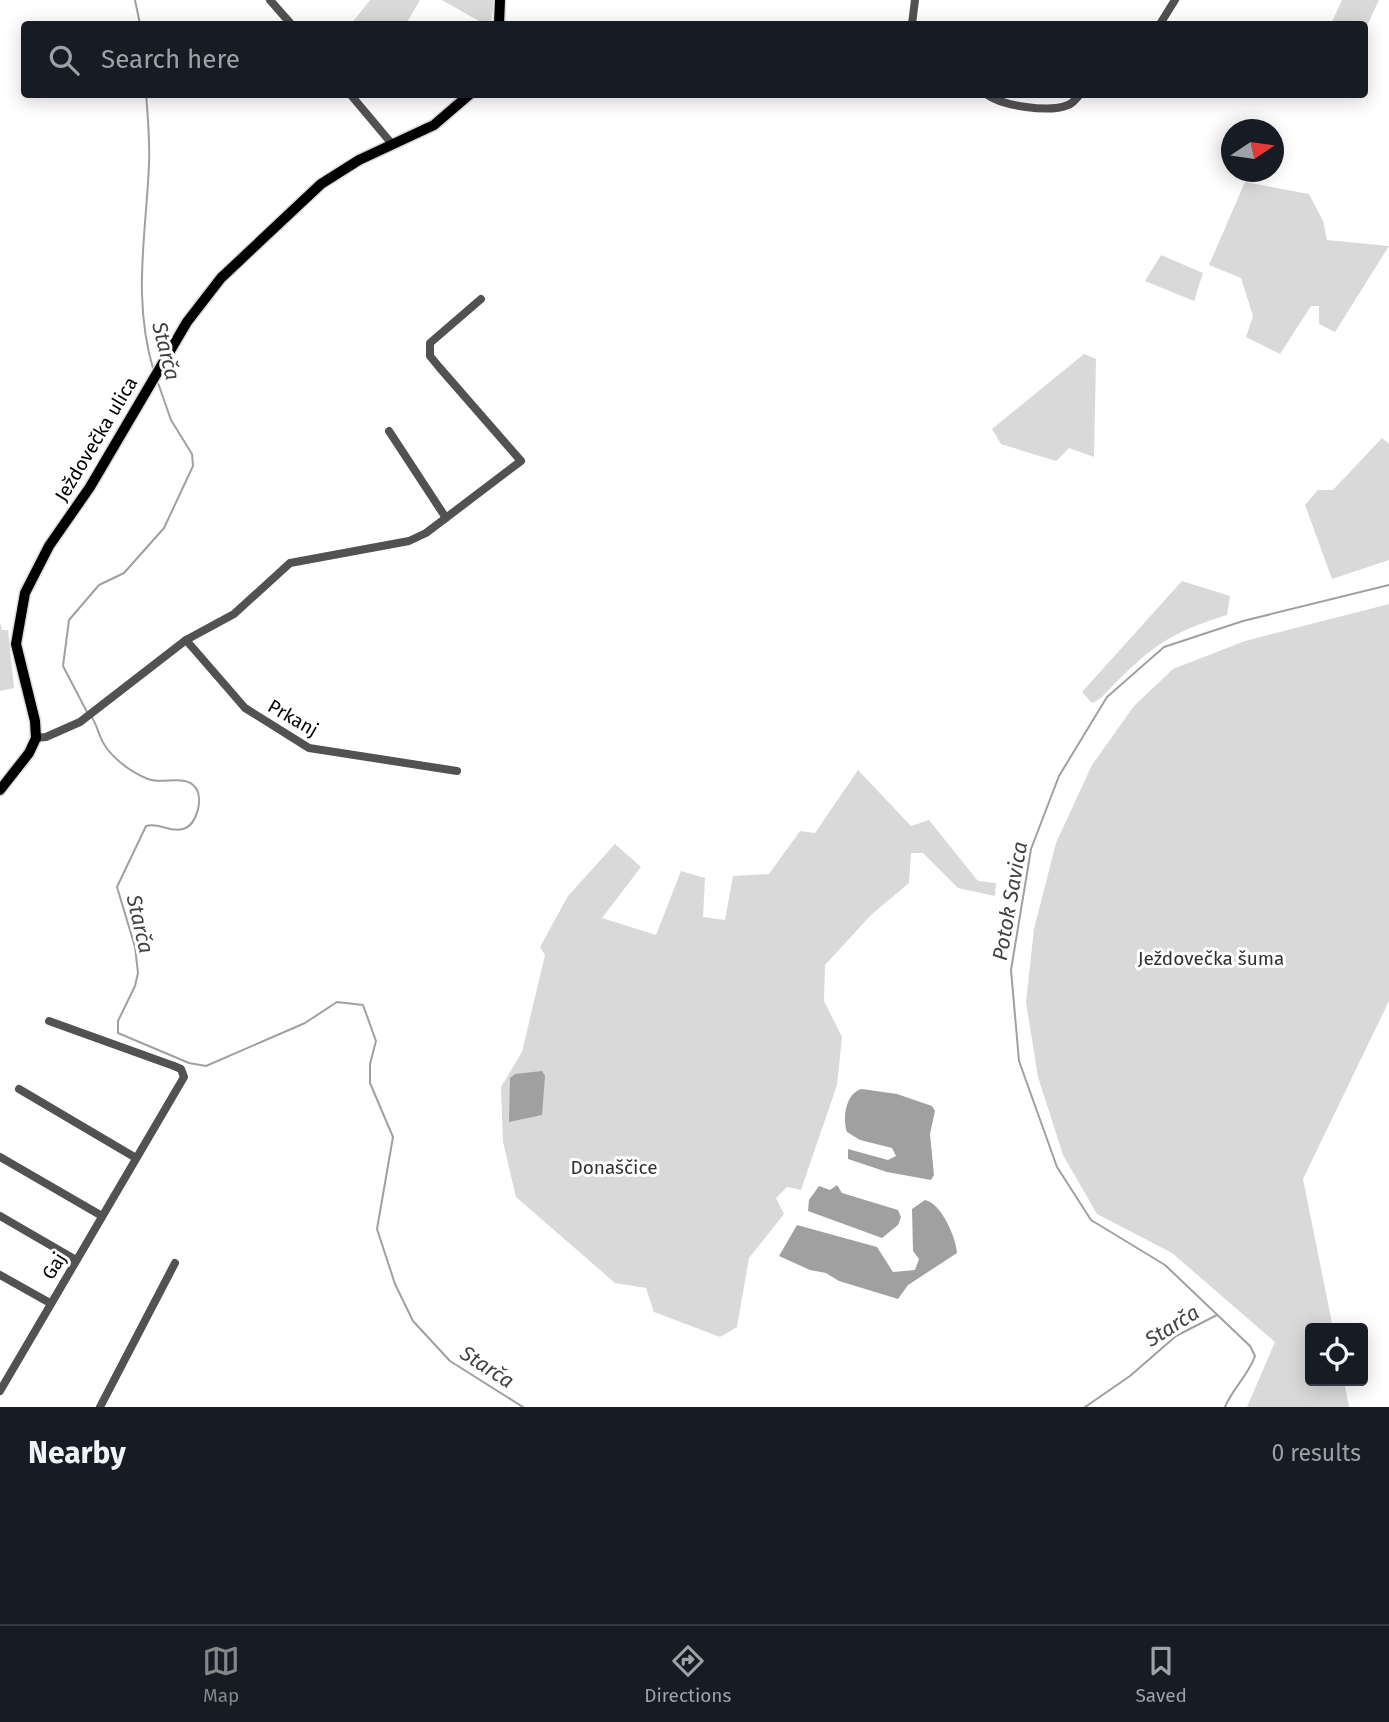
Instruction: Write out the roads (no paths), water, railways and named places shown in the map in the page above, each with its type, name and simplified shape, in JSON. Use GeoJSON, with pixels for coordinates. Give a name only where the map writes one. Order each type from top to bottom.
{"type":"FeatureCollection","features":[{"type":"Feature","properties":{"kind":"main road"},"geometry":{"type":"LineString","coordinates":[[499,21],[500,0]]}},
{"type":"Feature","properties":{"kind":"main road","name":"Ježdovečka ulica"},"geometry":{"type":"LineString","coordinates":[[36,738],[35,721],[20,670],[16,644],[25,593],[49,546],[90,487],[201,302],[236,263],[329,177],[434,125],[465,98]]}},
{"type":"Feature","properties":{"kind":"main road"},"geometry":{"type":"LineString","coordinates":[[0,790],[29,753],[36,738]]}},
{"type":"Feature","properties":{"kind":"street"},"geometry":{"type":"LineString","coordinates":[[270,0],[288,21]]}},
{"type":"Feature","properties":{"kind":"street"},"geometry":{"type":"LineString","coordinates":[[912,21],[915,0]]}},
{"type":"Feature","properties":{"kind":"street"},"geometry":{"type":"LineString","coordinates":[[1162,21],[1175,0]]}},
{"type":"Feature","properties":{"kind":"street"},"geometry":{"type":"LineString","coordinates":[[353,98],[392,144]]}},
{"type":"Feature","properties":{"kind":"street"},"geometry":{"type":"LineString","coordinates":[[991,98],[1035,109],[1068,105],[1076,98]]}},
{"type":"Feature","properties":{"kind":"street"},"geometry":{"type":"LineString","coordinates":[[36,738],[56,733],[83,720],[186,640],[234,614],[290,563],[409,541],[446,518],[521,461],[439,368],[429,352],[430,343],[481,299]]}},
{"type":"Feature","properties":{"kind":"street"},"geometry":{"type":"LineString","coordinates":[[389,431],[446,518]]}},
{"type":"Feature","properties":{"kind":"street","name":"Prkanj"},"geometry":{"type":"LineString","coordinates":[[186,640],[245,708],[309,748],[457,771]]}},
{"type":"Feature","properties":{"kind":"street","name":"Gaj"},"geometry":{"type":"LineString","coordinates":[[0,1391],[183,1081],[183,1073],[174,1066],[49,1021]]}},
{"type":"Feature","properties":{"kind":"street"},"geometry":{"type":"LineString","coordinates":[[19,1089],[136,1158]]}},
{"type":"Feature","properties":{"kind":"street"},"geometry":{"type":"LineString","coordinates":[[0,1157],[102,1216]]}},
{"type":"Feature","properties":{"kind":"street"},"geometry":{"type":"LineString","coordinates":[[0,1216],[76,1260]]}},
{"type":"Feature","properties":{"kind":"street"},"geometry":{"type":"LineString","coordinates":[[100,1407],[175,1263]]}},
{"type":"Feature","properties":{"kind":"street"},"geometry":{"type":"LineString","coordinates":[[0,1275],[50,1303]]}},
{"type":"Feature","properties":{"kind":"waterway","name":"Starča"},"geometry":{"type":"LineString","coordinates":[[135,0],[139,21]]}},
{"type":"Feature","properties":{"kind":"waterway","name":"Starča"},"geometry":{"type":"LineString","coordinates":[[146,98],[149,155],[142,293],[147,345],[154,372]]}},
{"type":"Feature","properties":{"kind":"waterway","name":"Starča"},"geometry":{"type":"LineString","coordinates":[[87,712],[63,666],[69,620],[99,585],[124,573],[164,528],[193,466],[192,454],[171,420],[157,380]]}},
{"type":"Feature","properties":{"kind":"waterway","name":"Potok Savica"},"geometry":{"type":"LineString","coordinates":[[1225,1407],[1255,1356],[1250,1346],[1165,1265],[1091,1220],[1057,1167],[1019,1061],[1011,970],[1031,849],[1059,776],[1107,697],[1164,647],[1243,621],[1389,585]]}},
{"type":"Feature","properties":{"kind":"waterway","name":"Starča"},"geometry":{"type":"LineString","coordinates":[[91,716],[103,743],[127,767],[154,781],[179,780],[191,783],[199,798],[195,817],[183,829],[146,826],[117,887],[135,947],[138,973],[135,986],[118,1021],[118,1033],[189,1063],[206,1066],[305,1023],[337,1002],[363,1005],[376,1041],[370,1064],[370,1083],[393,1137],[377,1229],[395,1284],[413,1321],[450,1361],[523,1407]]}},
{"type":"Feature","properties":{"kind":"waterway","name":"Starča"},"geometry":{"type":"LineString","coordinates":[[1085,1407],[1130,1376],[1176,1336],[1217,1315]]}},
{"type":"Feature","properties":{"kind":"park label","name":"Ježdovečka šuma"},"geometry":{"type":"Point","coordinates":[1211,958]}},
{"type":"Feature","properties":{"kind":"park label","name":"Donaščice"},"geometry":{"type":"Point","coordinates":[614,1167]}}]}
